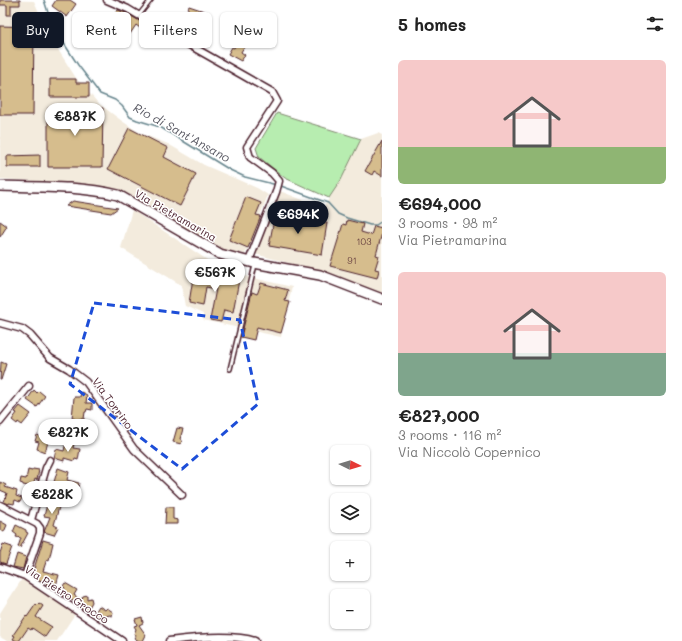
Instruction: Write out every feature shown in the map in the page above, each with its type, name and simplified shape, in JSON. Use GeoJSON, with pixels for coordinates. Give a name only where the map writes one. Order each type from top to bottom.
{"type":"FeatureCollection","features":[{"type":"Feature","properties":{"kind":"main road","name":"Via Pietramarina"},"geometry":{"type":"LineString","coordinates":[[0,186],[74,189],[100,191],[118,195],[220,254],[252,262],[320,275],[382,299]]}},
{"type":"Feature","properties":{"kind":"street"},"geometry":{"type":"LineString","coordinates":[[107,0],[139,15]]}},
{"type":"Feature","properties":{"kind":"street"},"geometry":{"type":"LineString","coordinates":[[194,48],[272,92],[277,101],[247,147],[250,157],[272,173],[278,181],[277,189],[252,262]]}},
{"type":"Feature","properties":{"kind":"street","name":"Via Torrino"},"geometry":{"type":"LineString","coordinates":[[0,323],[22,329],[30,335],[50,358],[69,369],[86,382],[134,449],[182,495]]}},
{"type":"Feature","properties":{"kind":"street"},"geometry":{"type":"LineString","coordinates":[[0,422],[29,386]]}},
{"type":"Feature","properties":{"kind":"street"},"geometry":{"type":"LineString","coordinates":[[31,520],[46,468],[50,460]]}},
{"type":"Feature","properties":{"kind":"street"},"geometry":{"type":"LineString","coordinates":[[0,505],[31,520],[40,528],[40,533],[25,576]]}},
{"type":"Feature","properties":{"kind":"street","name":"Via Pietro Grocco"},"geometry":{"type":"LineString","coordinates":[[0,567],[25,576],[122,641]]}},
{"type":"Feature","properties":{"kind":"street"},"geometry":{"type":"LineString","coordinates":[[169,641],[207,637],[248,639],[255,641]]}},
{"type":"Feature","properties":{"kind":"lane"},"geometry":{"type":"LineString","coordinates":[[141,12],[151,0]]}},
{"type":"Feature","properties":{"kind":"lane"},"geometry":{"type":"LineString","coordinates":[[230,369],[252,262]]}},
{"type":"Feature","properties":{"kind":"highlighted area"},"geometry":{"type":"Polygon","coordinates":[[[94,303],[240,320],[258,404],[182,469],[70,384],[94,303]]]}},
{"type":"Feature","properties":{"kind":"shaded area"},"geometry":{"type":"Polygon","coordinates":[[[0,0],[34,1],[39,12],[12,12],[12,48],[57,48],[76,78],[98,103],[122,121],[140,133],[168,144],[204,165],[257,188],[268,195],[245,254],[226,251],[188,232],[136,199],[113,191],[35,181],[0,179],[0,0]]]}},
{"type":"Feature","properties":{"kind":"shaded area"},"geometry":{"type":"Polygon","coordinates":[[[378,133],[382,135],[382,293],[323,272],[255,254],[280,191],[323,208],[341,180],[361,139],[378,133]]]}},
{"type":"Feature","properties":{"kind":"shaded area"},"geometry":{"type":"Polygon","coordinates":[[[132,210],[224,271],[292,287],[281,337],[203,320],[203,314],[185,306],[181,285],[121,248],[132,210]]]}},
{"type":"Feature","properties":{"kind":"shaded area"},"geometry":{"type":"Polygon","coordinates":[[[22,579],[75,614],[57,641],[7,641],[0,637],[0,613],[22,579]]]}},
{"type":"Feature","properties":{"kind":"green space"},"geometry":{"type":"Polygon","coordinates":[[[277,113],[361,139],[341,180],[329,198],[285,178],[259,157],[256,148],[277,113]]]}},
{"type":"Feature","properties":{"kind":"building"},"geometry":{"type":"Polygon","coordinates":[[[0,0],[20,0],[20,5],[11,5],[11,15],[7,15],[7,5],[0,5],[0,0]]]}},
{"type":"Feature","properties":{"kind":"building"},"geometry":{"type":"Polygon","coordinates":[[[56,0],[70,0],[76,4],[67,17],[64,15],[64,12],[60,12],[52,6],[56,0]]]}},
{"type":"Feature","properties":{"kind":"building"},"geometry":{"type":"Polygon","coordinates":[[[189,6],[207,12],[186,12],[189,6]]]}},
{"type":"Feature","properties":{"kind":"building"},"geometry":{"type":"Polygon","coordinates":[[[131,16],[139,21],[139,27],[136,25],[131,32],[131,16]]]}},
{"type":"Feature","properties":{"kind":"building"},"geometry":{"type":"Polygon","coordinates":[[[0,26],[12,26],[12,48],[34,48],[33,115],[0,115],[0,26]]]}},
{"type":"Feature","properties":{"kind":"building"},"geometry":{"type":"Polygon","coordinates":[[[231,48],[243,48],[241,52],[245,55],[241,61],[228,54],[231,48]]]}},
{"type":"Feature","properties":{"kind":"building"},"geometry":{"type":"Polygon","coordinates":[[[50,79],[76,79],[76,83],[89,83],[89,97],[50,97],[50,79]]]}},
{"type":"Feature","properties":{"kind":"building"},"geometry":{"type":"Polygon","coordinates":[[[48,108],[103,108],[102,167],[48,167],[48,108]]]}},
{"type":"Feature","properties":{"kind":"building"},"geometry":{"type":"Polygon","coordinates":[[[129,128],[168,148],[164,157],[196,174],[180,206],[108,169],[129,128]]]}},
{"type":"Feature","properties":{"kind":"building"},"geometry":{"type":"Polygon","coordinates":[[[382,141],[382,176],[374,171],[372,175],[365,171],[382,141]]]}},
{"type":"Feature","properties":{"kind":"building"},"geometry":{"type":"Polygon","coordinates":[[[40,155],[40,167],[7,167],[7,156],[40,155]]]}},
{"type":"Feature","properties":{"kind":"building"},"geometry":{"type":"Polygon","coordinates":[[[246,197],[261,203],[256,215],[261,216],[248,248],[229,240],[246,197]]]}},
{"type":"Feature","properties":{"kind":"building"},"geometry":{"type":"Polygon","coordinates":[[[73,201],[118,208],[111,213],[66,206],[73,201]]]}},
{"type":"Feature","properties":{"kind":"building"},"geometry":{"type":"Polygon","coordinates":[[[275,214],[327,223],[322,255],[269,246],[275,214]]]}},
{"type":"Feature","properties":{"kind":"building"},"geometry":{"type":"Polygon","coordinates":[[[347,220],[363,224],[361,232],[371,235],[374,226],[382,228],[376,255],[379,256],[375,269],[379,270],[377,278],[330,266],[343,224],[346,225],[347,220]]]}},
{"type":"Feature","properties":{"kind":"building"},"geometry":{"type":"Polygon","coordinates":[[[0,221],[7,226],[0,237],[0,221]]]}},
{"type":"Feature","properties":{"kind":"building"},"geometry":{"type":"Polygon","coordinates":[[[194,272],[239,280],[233,312],[224,310],[221,322],[210,320],[216,289],[206,287],[203,306],[189,303],[194,272]]]}},
{"type":"Feature","properties":{"kind":"building"},"geometry":{"type":"Polygon","coordinates":[[[261,283],[288,290],[285,301],[290,302],[281,333],[257,327],[254,340],[241,337],[252,292],[257,294],[261,283]]]}},
{"type":"Feature","properties":{"kind":"building"},"geometry":{"type":"Polygon","coordinates":[[[1,362],[6,364],[0,380],[1,362]]]}},
{"type":"Feature","properties":{"kind":"building"},"geometry":{"type":"Polygon","coordinates":[[[34,390],[37,393],[39,391],[45,396],[37,407],[27,400],[34,390]]]}},
{"type":"Feature","properties":{"kind":"building"},"geometry":{"type":"Polygon","coordinates":[[[81,392],[87,395],[86,403],[92,403],[92,410],[87,409],[84,419],[79,419],[79,423],[74,423],[75,419],[72,418],[74,397],[80,397],[81,392]]]}},
{"type":"Feature","properties":{"kind":"building"},"geometry":{"type":"Polygon","coordinates":[[[20,406],[31,414],[22,425],[18,422],[17,424],[12,420],[17,413],[15,412],[20,406]]]}},
{"type":"Feature","properties":{"kind":"building"},"geometry":{"type":"Polygon","coordinates":[[[177,428],[183,429],[180,439],[182,440],[181,444],[173,442],[177,428]]]}},
{"type":"Feature","properties":{"kind":"building"},"geometry":{"type":"Polygon","coordinates":[[[37,435],[49,439],[45,452],[37,449],[39,442],[35,441],[37,435]]]}},
{"type":"Feature","properties":{"kind":"building"},"geometry":{"type":"Polygon","coordinates":[[[66,442],[74,444],[73,448],[80,449],[78,460],[75,459],[74,461],[64,458],[64,461],[54,458],[56,449],[64,451],[66,442]]]}},
{"type":"Feature","properties":{"kind":"building"},"geometry":{"type":"Polygon","coordinates":[[[58,468],[69,472],[67,480],[79,483],[76,497],[52,489],[58,468]]]}},
{"type":"Feature","properties":{"kind":"building"},"geometry":{"type":"Polygon","coordinates":[[[33,469],[39,470],[37,480],[35,479],[33,487],[20,483],[21,478],[26,479],[28,470],[32,471],[33,469]]]}},
{"type":"Feature","properties":{"kind":"building"},"geometry":{"type":"Polygon","coordinates":[[[0,482],[6,485],[5,487],[17,491],[16,496],[22,498],[20,502],[15,500],[14,504],[9,504],[4,502],[7,493],[0,490],[0,482]]]}},
{"type":"Feature","properties":{"kind":"building"},"geometry":{"type":"Polygon","coordinates":[[[49,497],[61,500],[54,525],[58,527],[54,535],[44,532],[50,517],[44,516],[49,497]]]}},
{"type":"Feature","properties":{"kind":"building"},"geometry":{"type":"Polygon","coordinates":[[[166,507],[173,507],[173,519],[178,520],[178,524],[165,524],[166,507]]]}},
{"type":"Feature","properties":{"kind":"building"},"geometry":{"type":"Polygon","coordinates":[[[0,521],[7,525],[4,532],[0,530],[0,521]]]}},
{"type":"Feature","properties":{"kind":"building"},"geometry":{"type":"Polygon","coordinates":[[[16,525],[26,530],[28,533],[20,548],[18,547],[21,538],[16,537],[17,535],[13,532],[16,525]]]}},
{"type":"Feature","properties":{"kind":"building"},"geometry":{"type":"Polygon","coordinates":[[[43,540],[53,543],[49,560],[47,559],[43,571],[59,575],[55,589],[46,585],[47,582],[39,580],[32,575],[43,540]]]}},
{"type":"Feature","properties":{"kind":"building"},"geometry":{"type":"Polygon","coordinates":[[[3,544],[12,547],[6,564],[0,562],[0,553],[3,544]]]}},
{"type":"Feature","properties":{"kind":"building"},"geometry":{"type":"Polygon","coordinates":[[[17,554],[26,557],[23,569],[13,567],[17,554]]]}},
{"type":"Feature","properties":{"kind":"building"},"geometry":{"type":"Polygon","coordinates":[[[65,583],[77,590],[74,595],[81,600],[83,596],[87,595],[87,599],[91,598],[92,602],[87,611],[61,594],[65,588],[63,586],[65,583]]]}},
{"type":"Feature","properties":{"kind":"building"},"geometry":{"type":"Polygon","coordinates":[[[39,603],[43,606],[36,617],[52,627],[45,637],[32,628],[31,630],[28,628],[19,641],[13,639],[15,636],[13,635],[26,616],[27,617],[36,604],[37,605],[39,603]]]}},
{"type":"Feature","properties":{"kind":"building"},"geometry":{"type":"Polygon","coordinates":[[[99,606],[105,610],[107,608],[113,612],[112,616],[106,616],[104,620],[94,614],[99,606]]]}},
{"type":"Feature","properties":{"kind":"building"},"geometry":{"type":"Polygon","coordinates":[[[142,617],[143,623],[139,625],[146,635],[143,641],[139,641],[134,638],[136,635],[134,634],[136,629],[134,626],[137,625],[135,619],[142,617]]]}},
{"type":"Feature","properties":{"kind":"waterway","name":"Rio di Sant'Ansano"},"geometry":{"type":"LineString","coordinates":[[44,0],[52,25],[78,65],[100,94],[115,100],[122,106],[130,117],[160,127],[230,170],[245,177],[277,185]]}},
{"type":"Feature","properties":{"kind":"waterway","name":"Rio di Sant'Ansano"},"geometry":{"type":"LineString","coordinates":[[281,186],[328,203],[338,214],[347,218],[370,225],[376,225],[382,221]]}}]}
